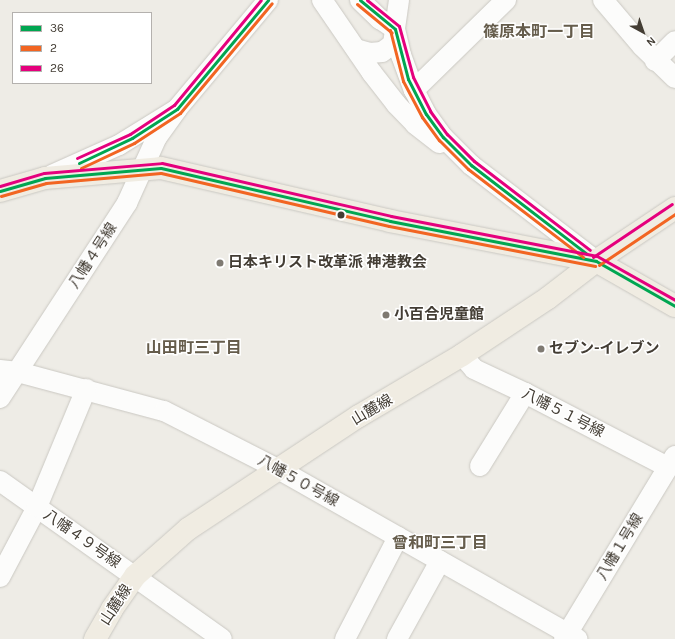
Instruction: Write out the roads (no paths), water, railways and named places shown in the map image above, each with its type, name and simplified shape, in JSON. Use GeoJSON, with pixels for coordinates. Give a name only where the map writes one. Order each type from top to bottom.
{"type":"FeatureCollection","features":[{"type":"Feature","properties":{"kind":"main road"},"geometry":{"type":"LineString","coordinates":[[0,191],[45,178],[144,168],[161,168],[390,221],[596,261],[675,306]]}},
{"type":"Feature","properties":{"kind":"main road","name":"山麓線"},"geometry":{"type":"LineString","coordinates":[[95,639],[112,609],[135,576],[188,529],[280,470],[359,416],[462,355],[548,298],[596,261],[675,208]]}},
{"type":"Feature","properties":{"kind":"street","name":"八幡４号線"},"geometry":{"type":"LineString","coordinates":[[0,398],[9,371],[127,202],[144,168],[157,136],[177,109],[268,0]]}},
{"type":"Feature","properties":{"kind":"street"},"geometry":{"type":"LineString","coordinates":[[322,0],[384,89],[415,124],[439,144],[451,146]]}},
{"type":"Feature","properties":{"kind":"street"},"geometry":{"type":"LineString","coordinates":[[360,0],[380,19],[396,29],[401,55],[414,90],[426,114],[451,146],[477,170],[596,261]]}},
{"type":"Feature","properties":{"kind":"street"},"geometry":{"type":"LineString","coordinates":[[356,49],[370,53],[382,52],[393,44],[400,0]]}},
{"type":"Feature","properties":{"kind":"street"},"geometry":{"type":"LineString","coordinates":[[414,90],[506,0]]}},
{"type":"Feature","properties":{"kind":"street"},"geometry":{"type":"LineString","coordinates":[[603,0],[655,61],[675,78]]}},
{"type":"Feature","properties":{"kind":"street"},"geometry":{"type":"LineString","coordinates":[[655,61],[675,41]]}},
{"type":"Feature","properties":{"kind":"street","name":"八幡４号線"},"geometry":{"type":"LineString","coordinates":[[45,178],[120,145],[177,109]]}},
{"type":"Feature","properties":{"kind":"street","name":"八幡５１号線"},"geometry":{"type":"LineString","coordinates":[[462,355],[474,369],[672,461]]}},
{"type":"Feature","properties":{"kind":"street","name":"八幡５０号線"},"geometry":{"type":"LineString","coordinates":[[9,371],[86,389],[164,411],[280,470],[570,637]]}},
{"type":"Feature","properties":{"kind":"street"},"geometry":{"type":"LineString","coordinates":[[0,576],[37,507],[86,389]]}},
{"type":"Feature","properties":{"kind":"street"},"geometry":{"type":"LineString","coordinates":[[480,466],[525,393]]}},
{"type":"Feature","properties":{"kind":"street","name":"八幡１号線"},"geometry":{"type":"LineString","coordinates":[[570,637],[672,461]]}},
{"type":"Feature","properties":{"kind":"street","name":"八幡４９号線"},"geometry":{"type":"LineString","coordinates":[[0,481],[135,576],[218,638]]}},
{"type":"Feature","properties":{"kind":"street"},"geometry":{"type":"LineString","coordinates":[[345,639],[398,537]]}},
{"type":"Feature","properties":{"kind":"street"},"geometry":{"type":"LineString","coordinates":[[397,639],[440,561]]}},
{"type":"Feature","properties":{"kind":"place","name":"日本キリスト改革派 神港教会"},"geometry":{"type":"Point","coordinates":[220,263]}},
{"type":"Feature","properties":{"kind":"place","name":"小百合児童館"},"geometry":{"type":"Point","coordinates":[386,315]}},
{"type":"Feature","properties":{"kind":"place","name":"セブン-イレブン"},"geometry":{"type":"Point","coordinates":[541,349]}},
{"type":"Feature","properties":{"kind":"district","name":"篠原本町一丁目"},"geometry":{"type":"Point","coordinates":[539,32]}},
{"type":"Feature","properties":{"kind":"district","name":"山田町三丁目"},"geometry":{"type":"Point","coordinates":[194,348]}},
{"type":"Feature","properties":{"kind":"district","name":"曾和町三丁目"},"geometry":{"type":"Point","coordinates":[440,543]}}]}
